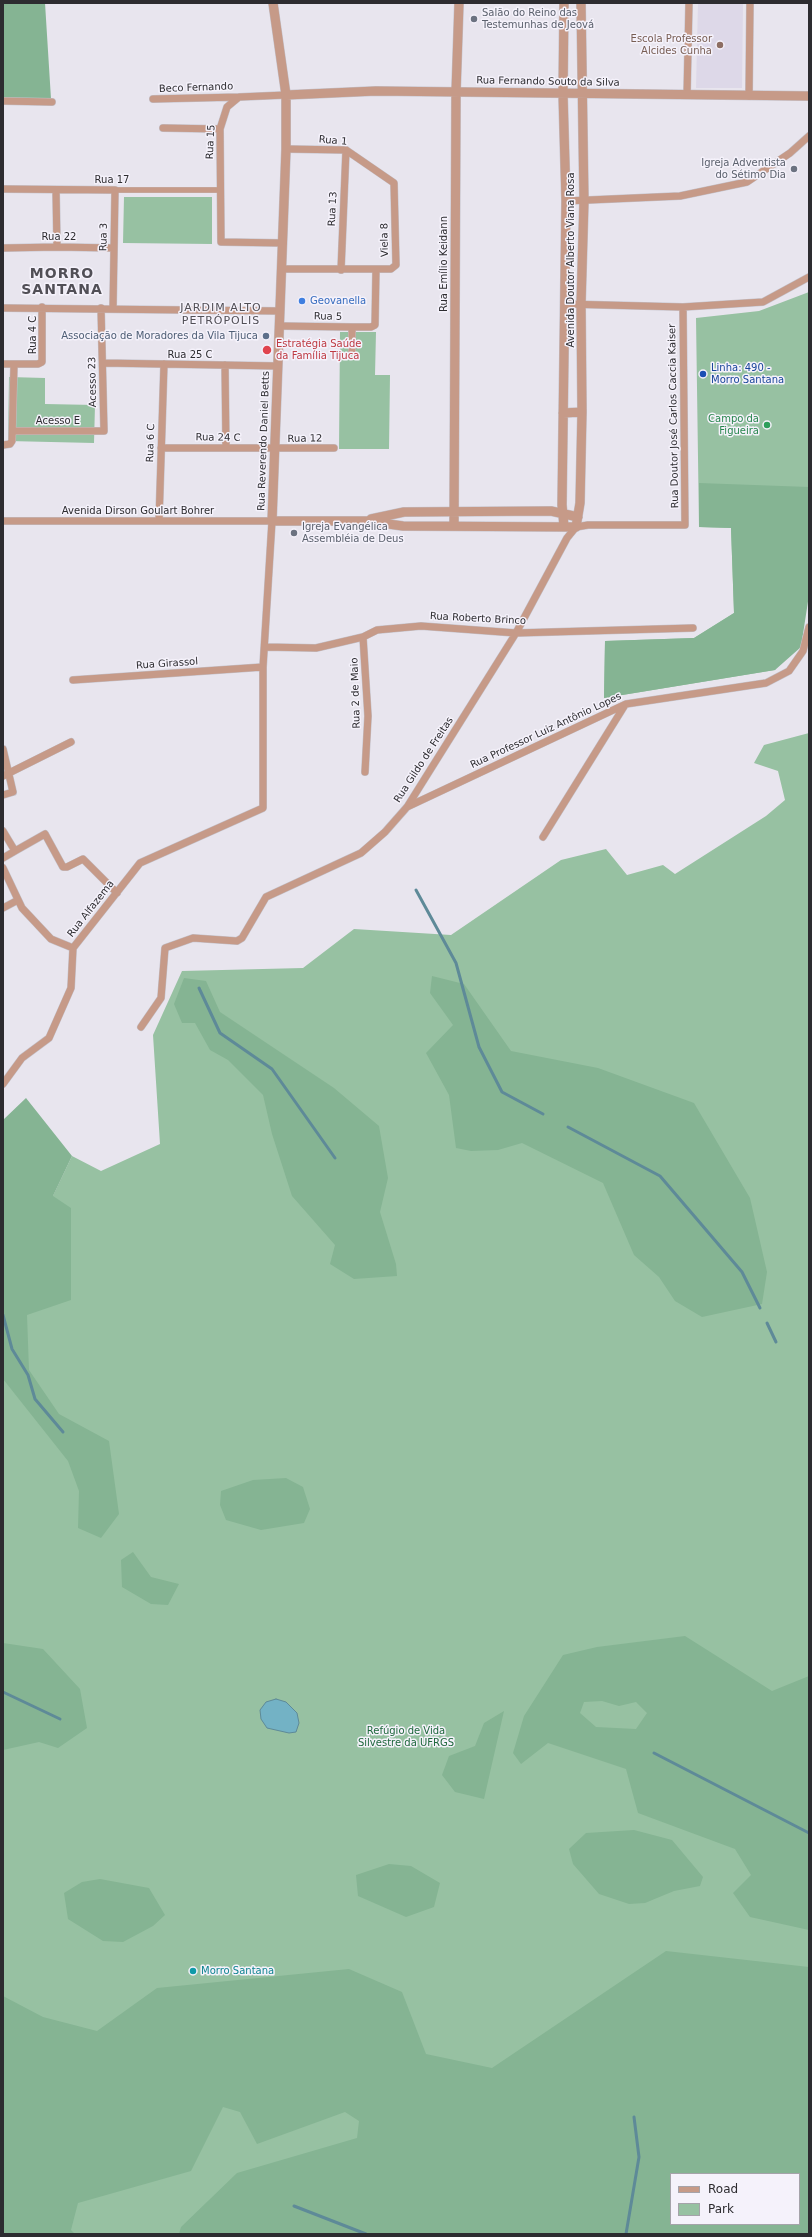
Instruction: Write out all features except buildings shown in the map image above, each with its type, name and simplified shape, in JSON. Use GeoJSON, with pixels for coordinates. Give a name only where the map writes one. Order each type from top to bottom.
{"type":"FeatureCollection","features":[{"type":"Feature","properties":{"kind":"street","name":"Rua Reverendo Daniel Betts"},"geometry":{"type":"LineString","coordinates":[[263,808],[263,667],[276,449],[286,149],[286,95],[273,3]]}},
{"type":"Feature","properties":{"kind":"street","name":"Rua Emílio Keidann"},"geometry":{"type":"LineString","coordinates":[[454,526],[456,92],[459,3]]}},
{"type":"Feature","properties":{"kind":"street","name":"Avenida Doutor Alberto Viana Rosa"},"geometry":{"type":"LineString","coordinates":[[564,3],[563,94],[566,201],[563,413],[564,526]]}},
{"type":"Feature","properties":{"kind":"street","name":"Avenida Doutor Alberto Viana Rosa"},"geometry":{"type":"LineString","coordinates":[[576,527],[580,503],[582,412],[581,304],[584,201],[581,3]]}},
{"type":"Feature","properties":{"kind":"street"},"geometry":{"type":"LineString","coordinates":[[687,95],[688,3]]}},
{"type":"Feature","properties":{"kind":"street"},"geometry":{"type":"LineString","coordinates":[[749,96],[750,3]]}},
{"type":"Feature","properties":{"kind":"street","name":"Rua Fernando Souto da Silva"},"geometry":{"type":"LineString","coordinates":[[286,95],[376,91],[809,96]]}},
{"type":"Feature","properties":{"kind":"street"},"geometry":{"type":"LineString","coordinates":[[239,97],[286,95]]}},
{"type":"Feature","properties":{"kind":"street","name":"Beco Fernando"},"geometry":{"type":"LineString","coordinates":[[153,99],[239,97]]}},
{"type":"Feature","properties":{"kind":"street","name":"Rua 15"},"geometry":{"type":"LineString","coordinates":[[239,97],[227,107],[220,129],[220,242],[283,243]]}},
{"type":"Feature","properties":{"kind":"street"},"geometry":{"type":"LineString","coordinates":[[3,101],[52,102]]}},
{"type":"Feature","properties":{"kind":"street"},"geometry":{"type":"LineString","coordinates":[[163,128],[220,129]]}},
{"type":"Feature","properties":{"kind":"street"},"geometry":{"type":"LineString","coordinates":[[566,201],[680,196],[747,182],[790,153],[809,136]]}},
{"type":"Feature","properties":{"kind":"street","name":"Rua 1"},"geometry":{"type":"LineString","coordinates":[[286,149],[346,150],[373,169]]}},
{"type":"Feature","properties":{"kind":"street","name":"Rua 13"},"geometry":{"type":"LineString","coordinates":[[341,270],[346,150]]}},
{"type":"Feature","properties":{"kind":"street","name":"Viela 8"},"geometry":{"type":"LineString","coordinates":[[282,269],[391,269],[396,265],[395,186],[393,182],[373,169]]}},
{"type":"Feature","properties":{"kind":"street","name":"Rua 17"},"geometry":{"type":"LineString","coordinates":[[3,189],[220,190]]}},
{"type":"Feature","properties":{"kind":"street"},"geometry":{"type":"LineString","coordinates":[[56,190],[58,247]]}},
{"type":"Feature","properties":{"kind":"street","name":"Rua 3"},"geometry":{"type":"LineString","coordinates":[[113,308],[115,190]]}},
{"type":"Feature","properties":{"kind":"street","name":"Rua 22"},"geometry":{"type":"LineString","coordinates":[[3,248],[114,248]]}},
{"type":"Feature","properties":{"kind":"street"},"geometry":{"type":"LineString","coordinates":[[352,327],[371,327],[375,325],[376,269]]}},
{"type":"Feature","properties":{"kind":"street"},"geometry":{"type":"LineString","coordinates":[[564,304],[682,307],[762,302],[809,277]]}},
{"type":"Feature","properties":{"kind":"street"},"geometry":{"type":"LineString","coordinates":[[3,308],[42,307],[280,311]]}},
{"type":"Feature","properties":{"kind":"street","name":"Rua 4 C"},"geometry":{"type":"LineString","coordinates":[[14,364],[38,364],[42,362],[42,307]]}},
{"type":"Feature","properties":{"kind":"street","name":"Rua Doutor José Carlos Caccia Kaiser"},"geometry":{"type":"LineString","coordinates":[[588,525],[685,525],[682,307]]}},
{"type":"Feature","properties":{"kind":"street","name":"Acesso 23"},"geometry":{"type":"LineString","coordinates":[[101,308],[104,431]]}},
{"type":"Feature","properties":{"kind":"street","name":"Rua 5"},"geometry":{"type":"LineString","coordinates":[[280,326],[352,327],[352,351]]}},
{"type":"Feature","properties":{"kind":"street","name":"Rua 25 C"},"geometry":{"type":"LineString","coordinates":[[102,363],[278,366]]}},
{"type":"Feature","properties":{"kind":"street"},"geometry":{"type":"LineString","coordinates":[[3,364],[14,364],[12,443],[3,445]]}},
{"type":"Feature","properties":{"kind":"street","name":"Rua 6 C"},"geometry":{"type":"LineString","coordinates":[[159,521],[164,364]]}},
{"type":"Feature","properties":{"kind":"street"},"geometry":{"type":"LineString","coordinates":[[225,365],[226,448]]}},
{"type":"Feature","properties":{"kind":"street"},"geometry":{"type":"LineString","coordinates":[[563,413],[582,412]]}},
{"type":"Feature","properties":{"kind":"street","name":"Acesso E"},"geometry":{"type":"LineString","coordinates":[[12,431],[104,431]]}},
{"type":"Feature","properties":{"kind":"street","name":"Rua 24 C"},"geometry":{"type":"LineString","coordinates":[[161,448],[276,449]]}},
{"type":"Feature","properties":{"kind":"street","name":"Rua 12"},"geometry":{"type":"LineString","coordinates":[[276,449],[334,448]]}},
{"type":"Feature","properties":{"kind":"street"},"geometry":{"type":"LineString","coordinates":[[366,521],[404,512],[563,513],[578,517],[588,525]]}},
{"type":"Feature","properties":{"kind":"street","name":"Avenida Dirson Goulart Bohrer"},"geometry":{"type":"LineString","coordinates":[[3,521],[272,521]]}},
{"type":"Feature","properties":{"kind":"street"},"geometry":{"type":"LineString","coordinates":[[272,521],[366,521],[403,526],[576,527],[588,525]]}},
{"type":"Feature","properties":{"kind":"street"},"geometry":{"type":"LineString","coordinates":[[564,526],[568,538]]}},
{"type":"Feature","properties":{"kind":"street","name":"Rua Gildo de Freitas"},"geometry":{"type":"LineString","coordinates":[[141,1027],[161,998],[165,948],[193,938],[237,941],[242,938],[266,898],[361,853],[385,832],[407,807],[516,633],[568,538],[576,527]]}},
{"type":"Feature","properties":{"kind":"street","name":"Rua Roberto Brinco"},"geometry":{"type":"LineString","coordinates":[[265,647],[316,648],[363,637],[376,630],[421,626],[516,633],[693,628]]}},
{"type":"Feature","properties":{"kind":"street","name":"Rua Professor Luiz Antônio Lopes"},"geometry":{"type":"LineString","coordinates":[[407,807],[626,704],[766,683],[789,671],[803,651],[809,627]]}},
{"type":"Feature","properties":{"kind":"street","name":"Rua 2 de Maio"},"geometry":{"type":"LineString","coordinates":[[363,637],[368,716],[365,772]]}},
{"type":"Feature","properties":{"kind":"street","name":"Rua Girassol"},"geometry":{"type":"LineString","coordinates":[[73,680],[263,667]]}},
{"type":"Feature","properties":{"kind":"street"},"geometry":{"type":"LineString","coordinates":[[543,838],[626,704]]}},
{"type":"Feature","properties":{"kind":"street"},"geometry":{"type":"LineString","coordinates":[[5,775],[71,742]]}},
{"type":"Feature","properties":{"kind":"street"},"geometry":{"type":"LineString","coordinates":[[3,749],[5,775],[13,792],[3,795]]}},
{"type":"Feature","properties":{"kind":"street","name":"Rua Alfazema"},"geometry":{"type":"LineString","coordinates":[[3,1084],[22,1058],[49,1038],[71,988],[73,948],[140,863],[263,808]]}},
{"type":"Feature","properties":{"kind":"street"},"geometry":{"type":"LineString","coordinates":[[3,832],[15,851]]}},
{"type":"Feature","properties":{"kind":"street"},"geometry":{"type":"LineString","coordinates":[[3,858],[45,834],[63,867],[67,867],[83,859],[117,893]]}},
{"type":"Feature","properties":{"kind":"street"},"geometry":{"type":"LineString","coordinates":[[3,868],[22,908],[51,939],[73,948]]}},
{"type":"Feature","properties":{"kind":"street"},"geometry":{"type":"LineString","coordinates":[[3,908],[18,900]]}},
{"type":"Feature","properties":{"kind":"shaded area","name":"Escola Professor Alcides Cunha"},"geometry":{"type":"Polygon","coordinates":[[[698,3],[743,3],[742,88],[696,88],[698,3]]]}},
{"type":"Feature","properties":{"kind":"green space"},"geometry":{"type":"Polygon","coordinates":[[[3,3],[45,3],[51,99],[3,99],[3,3]]]}},
{"type":"Feature","properties":{"kind":"green space"},"geometry":{"type":"Polygon","coordinates":[[[124,197],[212,197],[212,244],[123,243],[124,197]]]}},
{"type":"Feature","properties":{"kind":"green space"},"geometry":{"type":"Polygon","coordinates":[[[809,292],[809,595],[775,670],[604,698],[605,641],[694,638],[734,613],[731,528],[699,527],[696,318],[759,311],[809,292]]]}},
{"type":"Feature","properties":{"kind":"green space"},"geometry":{"type":"Polygon","coordinates":[[[340,332],[376,332],[375,375],[390,375],[389,449],[339,449],[340,332]]]}},
{"type":"Feature","properties":{"kind":"green space"},"geometry":{"type":"Polygon","coordinates":[[[9,377],[45,378],[45,404],[95,405],[94,443],[8,441],[9,377]]]}},
{"type":"Feature","properties":{"kind":"green space"},"geometry":{"type":"Polygon","coordinates":[[[699,483],[809,487],[809,595],[801,647],[775,670],[604,698],[605,641],[694,638],[734,613],[731,528],[699,527],[699,483]]]}},
{"type":"Feature","properties":{"kind":"green space","name":"Refúgio de Vida Silvestre da UFRGS"},"geometry":{"type":"Polygon","coordinates":[[[809,733],[809,2234],[3,2234],[3,1300],[72,1156],[101,1171],[160,1144],[153,1035],[182,971],[303,968],[354,929],[451,935],[561,860],[606,849],[627,875],[663,865],[675,874],[766,816],[785,800],[778,771],[754,763],[764,745],[809,733]]]}},
{"type":"Feature","properties":{"kind":"green space"},"geometry":{"type":"Polygon","coordinates":[[[432,976],[464,984],[511,1051],[598,1068],[694,1103],[750,1198],[767,1272],[762,1304],[702,1317],[675,1301],[659,1277],[634,1255],[603,1183],[522,1143],[498,1150],[471,1151],[456,1148],[449,1095],[426,1053],[453,1025],[430,993],[432,976]]]}},
{"type":"Feature","properties":{"kind":"green space"},"geometry":{"type":"Polygon","coordinates":[[[184,978],[206,981],[220,1012],[334,1088],[379,1126],[388,1178],[380,1212],[396,1264],[397,1276],[354,1279],[330,1264],[335,1245],[292,1196],[272,1134],[263,1095],[228,1060],[210,1050],[195,1023],[182,1023],[174,1004],[184,978]]]}},
{"type":"Feature","properties":{"kind":"green space"},"geometry":{"type":"Polygon","coordinates":[[[26,1098],[72,1156],[53,1196],[71,1208],[71,1300],[27,1315],[29,1370],[59,1414],[109,1441],[119,1514],[101,1538],[78,1528],[79,1491],[68,1461],[3,1379],[3,1120],[26,1098]]]}},
{"type":"Feature","properties":{"kind":"green space"},"geometry":{"type":"Polygon","coordinates":[[[286,1478],[303,1487],[310,1509],[304,1523],[261,1530],[226,1520],[220,1505],[221,1491],[253,1480],[286,1478]]]}},
{"type":"Feature","properties":{"kind":"green space"},"geometry":{"type":"Polygon","coordinates":[[[133,1552],[151,1577],[179,1584],[168,1605],[151,1604],[122,1587],[121,1560],[133,1552]]]}},
{"type":"Feature","properties":{"kind":"green space"},"geometry":{"type":"Polygon","coordinates":[[[685,1636],[772,1691],[809,1676],[809,1930],[750,1917],[733,1893],[751,1875],[735,1849],[638,1813],[626,1769],[548,1743],[521,1764],[513,1753],[524,1716],[563,1655],[597,1647],[685,1636]],[[602,1701],[584,1702],[580,1713],[596,1727],[636,1729],[647,1713],[636,1702],[619,1706],[602,1701]]]}},
{"type":"Feature","properties":{"kind":"green space"},"geometry":{"type":"Polygon","coordinates":[[[3,1643],[43,1649],[80,1689],[87,1728],[58,1748],[39,1742],[3,1750],[3,1643]]]}},
{"type":"Feature","properties":{"kind":"green space"},"geometry":{"type":"Polygon","coordinates":[[[504,1711],[484,1799],[455,1792],[442,1775],[449,1756],[475,1746],[484,1723],[504,1711]]]}},
{"type":"Feature","properties":{"kind":"green space"},"geometry":{"type":"Polygon","coordinates":[[[634,1830],[672,1840],[703,1877],[700,1886],[674,1891],[645,1903],[629,1904],[599,1894],[573,1864],[569,1849],[586,1833],[634,1830]]]}},
{"type":"Feature","properties":{"kind":"green space"},"geometry":{"type":"Polygon","coordinates":[[[389,1864],[411,1866],[440,1883],[434,1907],[406,1917],[358,1896],[356,1875],[389,1864]]]}},
{"type":"Feature","properties":{"kind":"green space"},"geometry":{"type":"Polygon","coordinates":[[[100,1879],[149,1888],[165,1915],[153,1926],[123,1942],[103,1941],[68,1919],[64,1893],[82,1882],[100,1879]]]}},
{"type":"Feature","properties":{"kind":"green space"},"geometry":{"type":"Polygon","coordinates":[[[666,1951],[809,1967],[809,2234],[179,2234],[181,2227],[237,2173],[357,2138],[359,2121],[345,2112],[257,2144],[240,2112],[223,2107],[191,2171],[78,2203],[71,2230],[75,2234],[3,2234],[3,1996],[43,2017],[97,2031],[157,1988],[349,1969],[402,1992],[426,2054],[492,2068],[666,1951]]]}},
{"type":"Feature","properties":{"kind":"water"},"geometry":{"type":"Polygon","coordinates":[[[276,1699],[286,1702],[297,1713],[299,1723],[296,1732],[289,1733],[267,1728],[261,1719],[260,1710],[266,1702],[276,1699]]]}},
{"type":"Feature","properties":{"kind":"waterway"},"geometry":{"type":"LineString","coordinates":[[416,890],[456,963],[479,1047],[502,1092],[543,1114]]}},
{"type":"Feature","properties":{"kind":"waterway"},"geometry":{"type":"LineString","coordinates":[[199,988],[220,1033],[272,1069],[335,1158]]}},
{"type":"Feature","properties":{"kind":"waterway"},"geometry":{"type":"LineString","coordinates":[[568,1127],[660,1176],[742,1272],[760,1308]]}},
{"type":"Feature","properties":{"kind":"waterway"},"geometry":{"type":"LineString","coordinates":[[3,1315],[12,1349],[28,1375],[35,1399],[63,1432]]}},
{"type":"Feature","properties":{"kind":"waterway"},"geometry":{"type":"LineString","coordinates":[[767,1323],[776,1342]]}},
{"type":"Feature","properties":{"kind":"waterway"},"geometry":{"type":"LineString","coordinates":[[3,1692],[60,1719]]}},
{"type":"Feature","properties":{"kind":"waterway"},"geometry":{"type":"LineString","coordinates":[[654,1753],[809,1833]]}},
{"type":"Feature","properties":{"kind":"waterway"},"geometry":{"type":"LineString","coordinates":[[626,2234],[639,2157],[634,2117]]}},
{"type":"Feature","properties":{"kind":"waterway"},"geometry":{"type":"LineString","coordinates":[[294,2206],[366,2234]]}},
{"type":"Feature","properties":{"kind":"place","name":"Salão do Reino das Testemunhas de Jeová"},"geometry":{"type":"Point","coordinates":[474,19]}},
{"type":"Feature","properties":{"kind":"place","name":"Escola Professor Alcides Cunha"},"geometry":{"type":"Point","coordinates":[720,45]}},
{"type":"Feature","properties":{"kind":"place","name":"Igreja Adventista do Sétimo Dia"},"geometry":{"type":"Point","coordinates":[794,169]}},
{"type":"Feature","properties":{"kind":"place","name":"Geovanella"},"geometry":{"type":"Point","coordinates":[302,301]}},
{"type":"Feature","properties":{"kind":"place","name":"Associação de Moradores da Vila Tijuca"},"geometry":{"type":"Point","coordinates":[266,336]}},
{"type":"Feature","properties":{"kind":"place","name":"Estratégia Saúde da Família Tijuca"},"geometry":{"type":"Point","coordinates":[267,350]}},
{"type":"Feature","properties":{"kind":"place","name":"Linha: 490 - Morro Santana"},"geometry":{"type":"Point","coordinates":[703,374]}},
{"type":"Feature","properties":{"kind":"place","name":"Campo da Figueira"},"geometry":{"type":"Point","coordinates":[767,425]}},
{"type":"Feature","properties":{"kind":"place","name":"Igreja Evangélica Assembléia de Deus"},"geometry":{"type":"Point","coordinates":[294,533]}},
{"type":"Feature","properties":{"kind":"place","name":"Morro Santana"},"geometry":{"type":"Point","coordinates":[193,1971]}},
{"type":"Feature","properties":{"kind":"district","name":"MORRO SANTANA"},"geometry":{"type":"Point","coordinates":[62,282]}},
{"type":"Feature","properties":{"kind":"district","name":"JARDIM ALTO PETRÓPOLIS"},"geometry":{"type":"Point","coordinates":[221,314]}}]}
